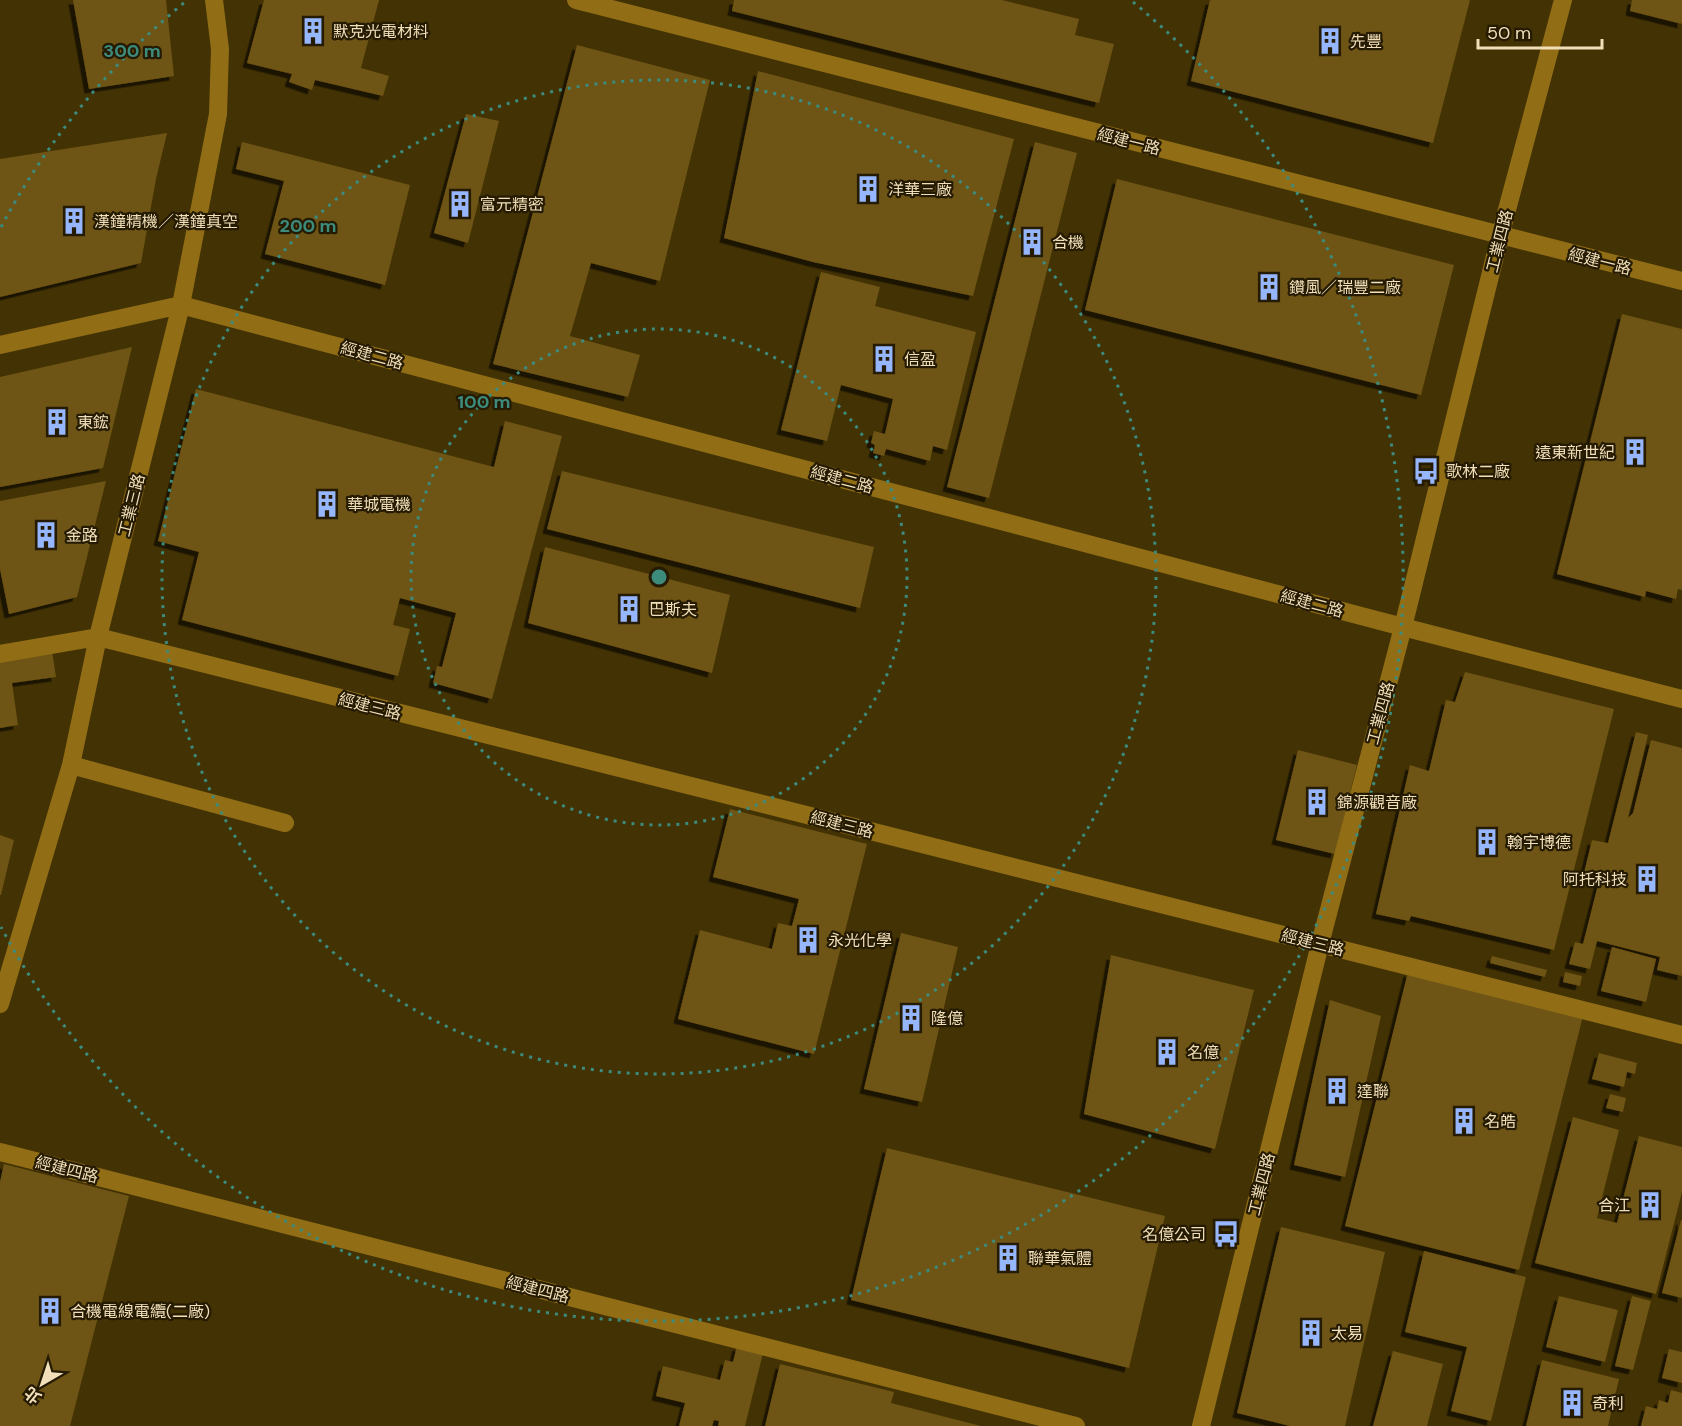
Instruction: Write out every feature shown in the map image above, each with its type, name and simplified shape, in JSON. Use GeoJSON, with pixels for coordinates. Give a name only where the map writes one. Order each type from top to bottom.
{"type":"FeatureCollection","features":[{"type":"Feature","properties":{"kind":"street","name":"工業三路"},"geometry":{"type":"LineString","coordinates":[[0,1004],[71,765],[98,637],[181,305],[218,114],[220,49],[214,0]]}},
{"type":"Feature","properties":{"kind":"street","name":"經建一路"},"geometry":{"type":"LineString","coordinates":[[576,0],[1500,237],[1682,281]]}},
{"type":"Feature","properties":{"kind":"street","name":"工業四路"},"geometry":{"type":"LineString","coordinates":[[1201,1426],[1320,944],[1500,237],[1563,0]]}},
{"type":"Feature","properties":{"kind":"street","name":"經建二路"},"geometry":{"type":"LineString","coordinates":[[0,345],[181,305],[1682,699]]}},
{"type":"Feature","properties":{"kind":"street","name":"經建三路"},"geometry":{"type":"LineString","coordinates":[[0,654],[98,637],[1682,1035]]}},
{"type":"Feature","properties":{"kind":"street"},"geometry":{"type":"LineString","coordinates":[[71,765],[285,823]]}},
{"type":"Feature","properties":{"kind":"street","name":"經建四路"},"geometry":{"type":"LineString","coordinates":[[0,1152],[1076,1426]]}},
{"type":"Feature","properties":{"kind":"building"},"geometry":{"type":"Polygon","coordinates":[[[73,0],[166,0],[174,76],[89,89],[73,0]]]}},
{"type":"Feature","properties":{"kind":"building","name":"默克光電材料"},"geometry":{"type":"Polygon","coordinates":[[[264,0],[379,0],[361,68],[389,76],[383,96],[315,80],[312,90],[289,82],[292,74],[247,63],[264,0]]]}},
{"type":"Feature","properties":{"kind":"building"},"geometry":{"type":"Polygon","coordinates":[[[734,0],[1002,0],[1079,19],[1075,35],[1114,44],[1099,103],[732,11],[734,0]]]}},
{"type":"Feature","properties":{"kind":"building","name":"先豐"},"geometry":{"type":"Polygon","coordinates":[[[1210,0],[1470,0],[1433,143],[1191,81],[1210,0]]]}},
{"type":"Feature","properties":{"kind":"building"},"geometry":{"type":"Polygon","coordinates":[[[1632,0],[1682,0],[1682,24],[1630,11],[1632,0]]]}},
{"type":"Feature","properties":{"kind":"building"},"geometry":{"type":"Polygon","coordinates":[[[577,45],[710,80],[660,281],[591,263],[570,336],[640,355],[628,397],[493,364],[577,45]]]}},
{"type":"Feature","properties":{"kind":"building","name":"洋華三廠"},"geometry":{"type":"Polygon","coordinates":[[[758,71],[1014,139],[973,296],[813,262],[724,238],[758,71]]]}},
{"type":"Feature","properties":{"kind":"building","name":"富元精密"},"geometry":{"type":"Polygon","coordinates":[[[466,114],[499,121],[468,243],[434,233],[466,114]]]}},
{"type":"Feature","properties":{"kind":"building","name":"漢鐘精機／漢鐘真空"},"geometry":{"type":"Polygon","coordinates":[[[167,133],[141,263],[0,297],[0,159],[167,133]]]}},
{"type":"Feature","properties":{"kind":"building"},"geometry":{"type":"Polygon","coordinates":[[[242,142],[410,185],[385,285],[265,254],[284,181],[236,169],[242,142]]]}},
{"type":"Feature","properties":{"kind":"building","name":"合機"},"geometry":{"type":"Polygon","coordinates":[[[1035,142],[1077,153],[989,498],[947,487],[1035,142]]]}},
{"type":"Feature","properties":{"kind":"building","name":"鑽風／瑞豐二廠"},"geometry":{"type":"Polygon","coordinates":[[[1117,179],[1454,265],[1421,395],[1085,310],[1117,179]]]}},
{"type":"Feature","properties":{"kind":"building","name":"信盈"},"geometry":{"type":"Polygon","coordinates":[[[821,272],[880,287],[875,306],[976,332],[947,450],[933,446],[930,461],[886,449],[884,456],[873,453],[875,445],[871,443],[874,431],[885,434],[893,399],[841,385],[827,441],[781,430],[821,272]]]}},
{"type":"Feature","properties":{"kind":"building","name":"遠東新世紀"},"geometry":{"type":"Polygon","coordinates":[[[1622,314],[1682,329],[1682,590],[1678,589],[1676,599],[1646,591],[1645,597],[1557,574],[1622,314]]]}},
{"type":"Feature","properties":{"kind":"building","name":"東鋐"},"geometry":{"type":"Polygon","coordinates":[[[132,347],[103,468],[0,487],[0,377],[132,347]]]}},
{"type":"Feature","properties":{"kind":"building","name":"華城電機"},"geometry":{"type":"Polygon","coordinates":[[[196,389],[494,467],[505,421],[562,436],[492,699],[433,683],[437,666],[442,667],[456,613],[400,598],[393,625],[410,629],[398,676],[182,620],[199,552],[158,541],[196,389]]]}},
{"type":"Feature","properties":{"kind":"building"},"geometry":{"type":"Polygon","coordinates":[[[562,471],[874,547],[860,608],[547,529],[562,471]]]}},
{"type":"Feature","properties":{"kind":"building","name":"金路"},"geometry":{"type":"Polygon","coordinates":[[[106,481],[77,597],[9,614],[0,569],[0,501],[106,481]]]}},
{"type":"Feature","properties":{"kind":"building","name":"巴斯夫"},"geometry":{"type":"Polygon","coordinates":[[[545,547],[730,595],[712,673],[528,623],[545,547]]]}},
{"type":"Feature","properties":{"kind":"building"},"geometry":{"type":"Polygon","coordinates":[[[52,651],[56,677],[12,683],[18,725],[0,728],[0,659],[52,651]]]}},
{"type":"Feature","properties":{"kind":"building","name":"翰宇博德"},"geometry":{"type":"Polygon","coordinates":[[[1465,672],[1614,709],[1554,950],[1411,916],[1409,921],[1376,914],[1410,765],[1429,771],[1446,700],[1455,702],[1465,672]]]}},
{"type":"Feature","properties":{"kind":"building","name":"阿托科技"},"geometry":{"type":"Polygon","coordinates":[[[1636,732],[1648,735],[1628,818],[1633,813],[1651,740],[1682,748],[1682,976],[1657,970],[1660,957],[1597,941],[1590,969],[1569,964],[1575,942],[1583,944],[1600,877],[1584,873],[1592,840],[1608,843],[1636,732]]]}},
{"type":"Feature","properties":{"kind":"building","name":"錦源觀音廠"},"geometry":{"type":"Polygon","coordinates":[[[1298,750],[1357,765],[1335,854],[1276,840],[1298,750]]]}},
{"type":"Feature","properties":{"kind":"building","name":"永光化學"},"geometry":{"type":"Polygon","coordinates":[[[730,809],[867,844],[814,1054],[678,1019],[700,930],[772,949],[778,923],[792,926],[799,899],[713,877],[730,809]]]}},
{"type":"Feature","properties":{"kind":"building"},"geometry":{"type":"Polygon","coordinates":[[[0,835],[14,840],[1,895],[0,895],[0,835]]]}},
{"type":"Feature","properties":{"kind":"building","name":"隆億"},"geometry":{"type":"Polygon","coordinates":[[[901,933],[958,947],[922,1102],[864,1089],[901,933]]]}},
{"type":"Feature","properties":{"kind":"building"},"geometry":{"type":"Polygon","coordinates":[[[1612,947],[1656,959],[1646,1002],[1601,991],[1612,947]]]}},
{"type":"Feature","properties":{"kind":"building","name":"名億"},"geometry":{"type":"Polygon","coordinates":[[[1111,955],[1254,990],[1215,1149],[1084,1114],[1111,955]]]}},
{"type":"Feature","properties":{"kind":"building"},"geometry":{"type":"Polygon","coordinates":[[[1492,956],[1547,970],[1545,977],[1490,963],[1492,956]]]}},
{"type":"Feature","properties":{"kind":"building","name":"名皓"},"geometry":{"type":"Polygon","coordinates":[[[1408,972],[1583,1016],[1519,1270],[1345,1226],[1408,972]]]}},
{"type":"Feature","properties":{"kind":"building"},"geometry":{"type":"Polygon","coordinates":[[[1565,972],[1582,976],[1580,986],[1563,982],[1565,972]]]}},
{"type":"Feature","properties":{"kind":"building","name":"達聯"},"geometry":{"type":"Polygon","coordinates":[[[1330,1000],[1381,1016],[1345,1177],[1294,1165],[1330,1000]]]}},
{"type":"Feature","properties":{"kind":"building"},"geometry":{"type":"Polygon","coordinates":[[[1599,1053],[1637,1063],[1635,1074],[1627,1072],[1624,1087],[1592,1079],[1599,1053]]]}},
{"type":"Feature","properties":{"kind":"building"},"geometry":{"type":"Polygon","coordinates":[[[1610,1094],[1626,1098],[1623,1112],[1606,1108],[1610,1094]]]}},
{"type":"Feature","properties":{"kind":"building","name":"合江"},"geometry":{"type":"Polygon","coordinates":[[[1573,1117],[1619,1130],[1597,1218],[1617,1223],[1639,1136],[1682,1147],[1682,1192],[1656,1294],[1535,1263],[1573,1117]]]}},
{"type":"Feature","properties":{"kind":"building","name":"聯華氣體"},"geometry":{"type":"Polygon","coordinates":[[[887,1148],[1165,1216],[1129,1368],[851,1300],[887,1148]]]}},
{"type":"Feature","properties":{"kind":"building","name":"合機電線電纜(二廠)"},"geometry":{"type":"Polygon","coordinates":[[[4,1164],[129,1196],[70,1426],[0,1426],[0,1182],[4,1164]]]}},
{"type":"Feature","properties":{"kind":"building"},"geometry":{"type":"Polygon","coordinates":[[[1682,1220],[1682,1298],[1662,1293],[1682,1220]]]}},
{"type":"Feature","properties":{"kind":"building","name":"太易"},"geometry":{"type":"Polygon","coordinates":[[[1281,1227],[1385,1252],[1345,1426],[1290,1426],[1237,1413],[1281,1227]]]}},
{"type":"Feature","properties":{"kind":"building"},"geometry":{"type":"Polygon","coordinates":[[[1424,1251],[1526,1277],[1491,1421],[1451,1411],[1467,1347],[1405,1332],[1424,1251]]]}},
{"type":"Feature","properties":{"kind":"building"},"geometry":{"type":"Polygon","coordinates":[[[1559,1296],[1618,1310],[1605,1362],[1546,1347],[1559,1296]]]}},
{"type":"Feature","properties":{"kind":"building"},"geometry":{"type":"Polygon","coordinates":[[[1632,1296],[1651,1301],[1633,1370],[1615,1366],[1632,1296]]]}},
{"type":"Feature","properties":{"kind":"building"},"geometry":{"type":"Polygon","coordinates":[[[737,1346],[763,1353],[745,1426],[718,1426],[719,1421],[714,1420],[712,1426],[679,1426],[685,1403],[656,1396],[663,1366],[720,1380],[725,1360],[733,1362],[737,1346]]]}},
{"type":"Feature","properties":{"kind":"building"},"geometry":{"type":"Polygon","coordinates":[[[1669,1349],[1682,1352],[1682,1383],[1662,1378],[1669,1349]]]}},
{"type":"Feature","properties":{"kind":"building"},"geometry":{"type":"Polygon","coordinates":[[[1393,1351],[1443,1364],[1427,1426],[1373,1426],[1393,1351]]]}},
{"type":"Feature","properties":{"kind":"building","name":"奇利"},"geometry":{"type":"Polygon","coordinates":[[[1542,1360],[1619,1379],[1608,1426],[1526,1426],[1542,1360]]]}},
{"type":"Feature","properties":{"kind":"building"},"geometry":{"type":"Polygon","coordinates":[[[780,1364],[894,1392],[891,1403],[981,1426],[765,1426],[780,1364]]]}},
{"type":"Feature","properties":{"kind":"building"},"geometry":{"type":"Polygon","coordinates":[[[1671,1390],[1682,1393],[1682,1426],[1641,1426],[1646,1406],[1657,1409],[1659,1400],[1668,1403],[1671,1390]]]}},
{"type":"Feature","properties":{"kind":"place","name":"默克光電材料"},"geometry":{"type":"Point","coordinates":[313,31]}},
{"type":"Feature","properties":{"kind":"place","name":"先豐"},"geometry":{"type":"Point","coordinates":[1330,41]}},
{"type":"Feature","properties":{"kind":"place","name":"洋華三廠"},"geometry":{"type":"Point","coordinates":[868,189]}},
{"type":"Feature","properties":{"kind":"place","name":"富元精密"},"geometry":{"type":"Point","coordinates":[460,204]}},
{"type":"Feature","properties":{"kind":"place","name":"漢鐘精機／漢鐘真空"},"geometry":{"type":"Point","coordinates":[74,221]}},
{"type":"Feature","properties":{"kind":"place","name":"合機"},"geometry":{"type":"Point","coordinates":[1032,242]}},
{"type":"Feature","properties":{"kind":"place","name":"鑽風／瑞豐二廠"},"geometry":{"type":"Point","coordinates":[1269,287]}},
{"type":"Feature","properties":{"kind":"place","name":"信盈"},"geometry":{"type":"Point","coordinates":[884,359]}},
{"type":"Feature","properties":{"kind":"place","name":"東鋐"},"geometry":{"type":"Point","coordinates":[57,422]}},
{"type":"Feature","properties":{"kind":"place","name":"遠東新世紀"},"geometry":{"type":"Point","coordinates":[1635,452]}},
{"type":"Feature","properties":{"kind":"place","name":"歌林二廠"},"geometry":{"type":"Point","coordinates":[1426,471]}},
{"type":"Feature","properties":{"kind":"place","name":"華城電機"},"geometry":{"type":"Point","coordinates":[327,504]}},
{"type":"Feature","properties":{"kind":"place","name":"金路"},"geometry":{"type":"Point","coordinates":[46,535]}},
{"type":"Feature","properties":{"kind":"place","name":"巴斯夫"},"geometry":{"type":"Point","coordinates":[629,609]}},
{"type":"Feature","properties":{"kind":"place","name":"錦源觀音廠"},"geometry":{"type":"Point","coordinates":[1317,802]}},
{"type":"Feature","properties":{"kind":"place","name":"翰宇博德"},"geometry":{"type":"Point","coordinates":[1487,842]}},
{"type":"Feature","properties":{"kind":"place","name":"阿托科技"},"geometry":{"type":"Point","coordinates":[1647,879]}},
{"type":"Feature","properties":{"kind":"place","name":"永光化學"},"geometry":{"type":"Point","coordinates":[808,940]}},
{"type":"Feature","properties":{"kind":"place","name":"隆億"},"geometry":{"type":"Point","coordinates":[911,1018]}},
{"type":"Feature","properties":{"kind":"place","name":"名億"},"geometry":{"type":"Point","coordinates":[1167,1052]}},
{"type":"Feature","properties":{"kind":"place","name":"達聯"},"geometry":{"type":"Point","coordinates":[1337,1091]}},
{"type":"Feature","properties":{"kind":"place","name":"名皓"},"geometry":{"type":"Point","coordinates":[1464,1121]}},
{"type":"Feature","properties":{"kind":"place","name":"合江"},"geometry":{"type":"Point","coordinates":[1650,1205]}},
{"type":"Feature","properties":{"kind":"place","name":"名億公司"},"geometry":{"type":"Point","coordinates":[1226,1234]}},
{"type":"Feature","properties":{"kind":"place","name":"聯華氣體"},"geometry":{"type":"Point","coordinates":[1008,1258]}},
{"type":"Feature","properties":{"kind":"place","name":"合機電線電纜(二廠)"},"geometry":{"type":"Point","coordinates":[50,1311]}},
{"type":"Feature","properties":{"kind":"place","name":"太易"},"geometry":{"type":"Point","coordinates":[1311,1333]}},
{"type":"Feature","properties":{"kind":"place","name":"奇利"},"geometry":{"type":"Point","coordinates":[1572,1403]}}]}
